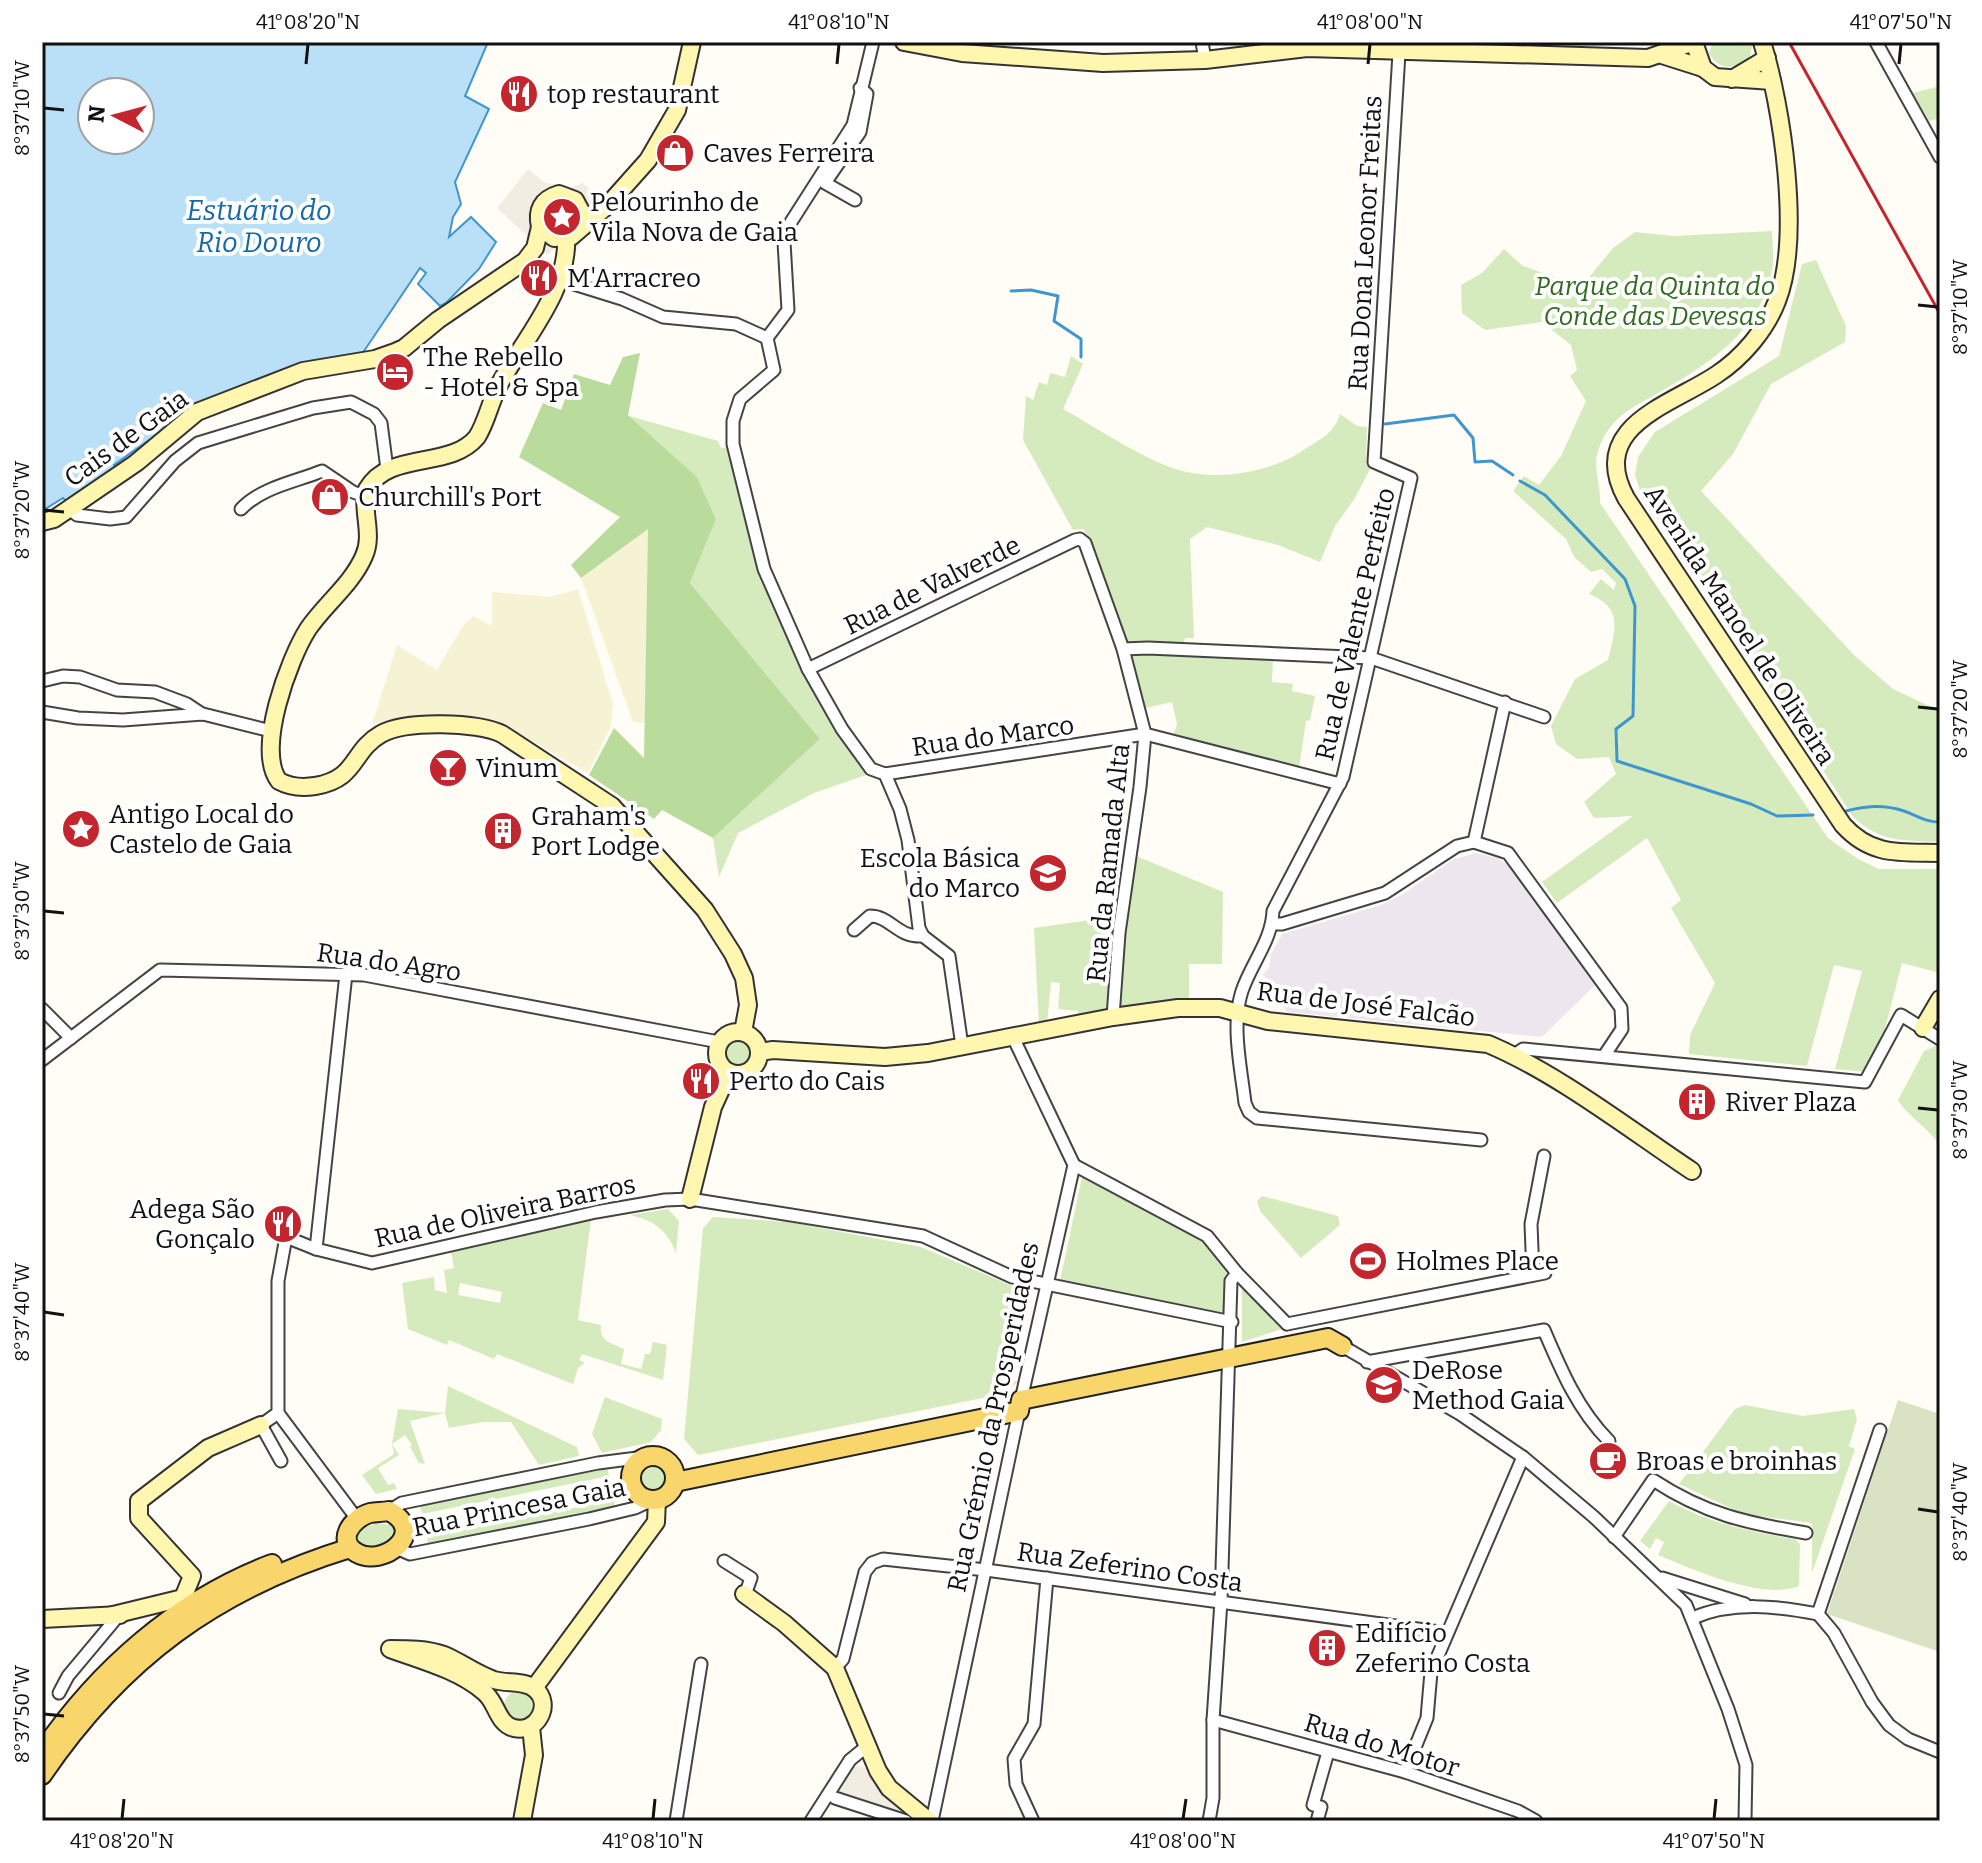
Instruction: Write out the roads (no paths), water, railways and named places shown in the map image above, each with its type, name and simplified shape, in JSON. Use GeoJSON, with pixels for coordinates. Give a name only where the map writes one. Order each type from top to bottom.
{"type":"FeatureCollection","features":[{"type":"Feature","properties":{"kind":"main road"},"geometry":{"type":"LineString","coordinates":[[675,1482],[1229,1358],[1335,1342]]}},
{"type":"Feature","properties":{"kind":"main road"},"geometry":{"type":"LineString","coordinates":[[645,1457],[659,1457],[671,1463],[675,1482],[669,1494],[654,1500],[638,1495],[631,1479],[635,1466],[645,1457]]}},
{"type":"Feature","properties":{"kind":"main road"},"geometry":{"type":"LineString","coordinates":[[389,1511],[397,1515],[405,1527],[396,1548],[382,1555],[368,1557],[348,1542],[350,1526],[370,1513],[389,1511]]}},
{"type":"Feature","properties":{"kind":"main road"},"geometry":{"type":"LineString","coordinates":[[42,1752],[90,1691],[131,1650],[189,1606],[348,1542]]}},
{"type":"Feature","properties":{"kind":"main road"},"geometry":{"type":"LineString","coordinates":[[42,1775],[86,1714],[133,1666],[182,1626],[251,1579]]}},
{"type":"Feature","properties":{"kind":"street"},"geometry":{"type":"LineString","coordinates":[[560,234],[607,206],[640,171],[672,120],[680,99],[692,42]]}},
{"type":"Feature","properties":{"kind":"street"},"geometry":{"type":"LineString","coordinates":[[767,338],[788,310],[784,242],[791,222],[853,125],[873,42]]}},
{"type":"Feature","properties":{"kind":"street"},"geometry":{"type":"LineString","coordinates":[[904,42],[962,53],[1103,63],[1205,60],[1307,48],[1648,58],[1694,42],[1703,68]]}},
{"type":"Feature","properties":{"kind":"street"},"geometry":{"type":"LineString","coordinates":[[1202,42],[1205,60]]}},
{"type":"Feature","properties":{"kind":"street"},"geometry":{"type":"LineString","coordinates":[[1876,42],[1931,128],[1940,157]]}},
{"type":"Feature","properties":{"kind":"street"},"geometry":{"type":"LineString","coordinates":[[1732,79],[1764,50]]}},
{"type":"Feature","properties":{"kind":"street","name":"Avenida Manoel de Oliveira"},"geometry":{"type":"LineString","coordinates":[[1764,50],[1783,151],[1789,226],[1786,272],[1778,299],[1760,331],[1724,369],[1634,423],[1621,442],[1617,456],[1619,483],[1843,825],[1874,849],[1940,853]]}},
{"type":"Feature","properties":{"kind":"street","name":"Rua Dona Leonor Freitas"},"geometry":{"type":"LineString","coordinates":[[1375,436],[1399,53]]}},
{"type":"Feature","properties":{"kind":"street"},"geometry":{"type":"LineString","coordinates":[[1662,55],[1703,68],[1715,77],[1772,81]]}},
{"type":"Feature","properties":{"kind":"street"},"geometry":{"type":"LineString","coordinates":[[855,200],[825,183],[860,132],[867,94],[860,88]]}},
{"type":"Feature","properties":{"kind":"street"},"geometry":{"type":"LineString","coordinates":[[612,198],[595,202],[559,194],[544,202],[538,218],[560,234],[567,257],[561,280],[500,384],[482,429],[471,444],[456,452],[387,469],[371,482],[365,496],[368,536],[364,557],[301,641],[271,731],[275,777],[286,785],[309,787],[337,780],[345,775],[376,737],[393,729],[414,725],[478,727],[502,734],[612,806],[705,910],[744,978],[748,1005],[743,1032]]}},
{"type":"Feature","properties":{"kind":"street"},"geometry":{"type":"LineString","coordinates":[[560,234],[583,215],[575,200]]}},
{"type":"Feature","properties":{"kind":"street","name":"Cais de Gaia"},"geometry":{"type":"LineString","coordinates":[[42,522],[54,519],[136,463],[197,412],[303,371],[375,359],[404,348],[438,320],[507,275],[525,261],[535,248],[560,234]]}},
{"type":"Feature","properties":{"kind":"street"},"geometry":{"type":"LineString","coordinates":[[561,280],[622,299],[663,317],[736,324],[767,338]]}},
{"type":"Feature","properties":{"kind":"street"},"geometry":{"type":"LineString","coordinates":[[767,338],[774,370],[740,399],[733,421],[733,444],[764,569],[808,669],[842,729],[871,769],[885,774],[900,809],[908,840],[919,928],[923,936],[949,956],[962,1046]]}},
{"type":"Feature","properties":{"kind":"street"},"geometry":{"type":"LineString","coordinates":[[69,509],[77,515],[110,519],[126,517],[175,461],[198,443],[313,408],[351,402],[374,414],[381,423],[387,469]]}},
{"type":"Feature","properties":{"kind":"street","name":"Rua de Valente Perfeito"},"geometry":{"type":"LineString","coordinates":[[1375,436],[1374,462],[1411,478],[1340,784],[1273,911],[1272,924],[1241,993],[1237,1032],[1245,1103],[1249,1112],[1257,1118],[1481,1140]]}},
{"type":"Feature","properties":{"kind":"street"},"geometry":{"type":"LineString","coordinates":[[241,509],[249,501],[290,481],[322,471],[353,492],[365,496]]}},
{"type":"Feature","properties":{"kind":"street","name":"Rua de Valverde"},"geometry":{"type":"LineString","coordinates":[[808,669],[1075,540]]}},
{"type":"Feature","properties":{"kind":"street","name":"Rua da Ramada Alta"},"geometry":{"type":"LineString","coordinates":[[1075,540],[1085,543],[1123,649],[1145,734],[1119,933],[1113,1017]]}},
{"type":"Feature","properties":{"kind":"street"},"geometry":{"type":"LineString","coordinates":[[1123,649],[1371,658],[1544,717]]}},
{"type":"Feature","properties":{"kind":"street"},"geometry":{"type":"LineString","coordinates":[[42,681],[70,676],[117,690],[155,692],[187,704],[203,714],[271,731]]}},
{"type":"Feature","properties":{"kind":"street"},"geometry":{"type":"LineString","coordinates":[[1474,842],[1505,702]]}},
{"type":"Feature","properties":{"kind":"street"},"geometry":{"type":"LineString","coordinates":[[42,712],[78,718],[123,720],[203,714]]}},
{"type":"Feature","properties":{"kind":"street","name":"Rua do Marco"},"geometry":{"type":"LineString","coordinates":[[885,774],[1145,734],[1340,784]]}},
{"type":"Feature","properties":{"kind":"street"},"geometry":{"type":"LineString","coordinates":[[1272,924],[1282,924],[1385,893],[1457,846],[1474,842],[1508,853],[1621,1008],[1622,1029],[1604,1056]]}},
{"type":"Feature","properties":{"kind":"street"},"geometry":{"type":"LineString","coordinates":[[854,930],[870,916],[878,916],[908,936],[923,936]]}},
{"type":"Feature","properties":{"kind":"street","name":"Rua do Agro"},"geometry":{"type":"LineString","coordinates":[[42,1060],[160,970],[364,975],[719,1042]]}},
{"type":"Feature","properties":{"kind":"street"},"geometry":{"type":"LineString","coordinates":[[316,1249],[346,974]]}},
{"type":"Feature","properties":{"kind":"street"},"geometry":{"type":"LineString","coordinates":[[1940,999],[1923,1028],[1940,1039]]}},
{"type":"Feature","properties":{"kind":"street","name":"Rua de José Falcão"},"geometry":{"type":"LineString","coordinates":[[760,1052],[773,1050],[885,1057],[928,1053],[1113,1017],[1178,1008],[1220,1008],[1268,1021],[1488,1044],[1514,1055],[1523,1049],[1553,1051],[1865,1082],[1901,1015],[1923,1028]]}},
{"type":"Feature","properties":{"kind":"street"},"geometry":{"type":"LineString","coordinates":[[42,1009],[71,1038]]}},
{"type":"Feature","properties":{"kind":"street"},"geometry":{"type":"LineString","coordinates":[[743,1032],[755,1039],[760,1052],[750,1071],[736,1074],[719,1063],[717,1049],[719,1042],[730,1033],[743,1032]]}},
{"type":"Feature","properties":{"kind":"street"},"geometry":{"type":"LineString","coordinates":[[1012,1035],[1074,1166],[1207,1236],[1237,1273],[1287,1324],[1286,1347]]}},
{"type":"Feature","properties":{"kind":"street"},"geometry":{"type":"LineString","coordinates":[[1546,1074],[1546,1062],[1553,1051]]}},
{"type":"Feature","properties":{"kind":"street"},"geometry":{"type":"LineString","coordinates":[[1514,1055],[1692,1171]]}},
{"type":"Feature","properties":{"kind":"street"},"geometry":{"type":"LineString","coordinates":[[690,1199],[713,1107],[729,1072]]}},
{"type":"Feature","properties":{"kind":"street"},"geometry":{"type":"LineString","coordinates":[[1287,1324],[1539,1274],[1531,1224],[1544,1156]]}},
{"type":"Feature","properties":{"kind":"street","name":"Rua Grémio da Prosperidades"},"geometry":{"type":"LineString","coordinates":[[931,1821],[1074,1166]]}},
{"type":"Feature","properties":{"kind":"street","name":"Rua de Oliveira Barros"},"geometry":{"type":"LineString","coordinates":[[278,1413],[278,1281],[286,1237],[316,1249],[372,1263],[578,1216],[665,1200],[690,1199],[923,1236],[1012,1277],[1232,1322]]}},
{"type":"Feature","properties":{"kind":"street"},"geometry":{"type":"LineString","coordinates":[[1209,1821],[1213,1798],[1213,1720],[1221,1601],[1231,1281],[1237,1273]]}},
{"type":"Feature","properties":{"kind":"street"},"geometry":{"type":"LineString","coordinates":[[1367,1362],[1544,1330],[1578,1402],[1592,1425],[1609,1441]]}},
{"type":"Feature","properties":{"kind":"street"},"geometry":{"type":"LineString","coordinates":[[1335,1342],[1460,1414],[1523,1457],[1686,1605],[1746,1765],[1745,1821]]}},
{"type":"Feature","properties":{"kind":"street"},"geometry":{"type":"LineString","coordinates":[[42,1619],[118,1616],[183,1598],[192,1576],[139,1518],[139,1501],[208,1448],[261,1425],[278,1413],[357,1519]]}},
{"type":"Feature","properties":{"kind":"street"},"geometry":{"type":"LineString","coordinates":[[261,1425],[281,1461]]}},
{"type":"Feature","properties":{"kind":"street"},"geometry":{"type":"LineString","coordinates":[[1818,1614],[1880,1430]]}},
{"type":"Feature","properties":{"kind":"street"},"geometry":{"type":"LineString","coordinates":[[389,1511],[402,1503],[598,1463],[645,1457]]}},
{"type":"Feature","properties":{"kind":"street"},"geometry":{"type":"LineString","coordinates":[[1405,1772],[1427,1718],[1431,1672],[1523,1457]]}},
{"type":"Feature","properties":{"kind":"street"},"geometry":{"type":"LineString","coordinates":[[1614,1537],[1653,1480],[1712,1513],[1742,1522],[1806,1533]]}},
{"type":"Feature","properties":{"kind":"street"},"geometry":{"type":"LineString","coordinates":[[534,1688],[656,1522],[654,1500]]}},
{"type":"Feature","properties":{"kind":"street","name":"Rua Princesa Gaia"},"geometry":{"type":"LineString","coordinates":[[396,1548],[410,1554],[589,1519],[654,1500]]}},
{"type":"Feature","properties":{"kind":"street","name":"Rua Zeferino Costa"},"geometry":{"type":"LineString","coordinates":[[835,1668],[843,1659],[865,1572],[872,1563],[883,1559],[1047,1578],[1447,1633]]}},
{"type":"Feature","properties":{"kind":"street"},"geometry":{"type":"LineString","coordinates":[[724,1561],[751,1578],[744,1595],[784,1623],[835,1668],[878,1771],[889,1788],[931,1821]]}},
{"type":"Feature","properties":{"kind":"street"},"geometry":{"type":"LineString","coordinates":[[1658,1577],[1752,1606],[1818,1614],[1834,1633],[1872,1702],[1889,1725],[1908,1739],[1940,1752]]}},
{"type":"Feature","properties":{"kind":"street"},"geometry":{"type":"LineString","coordinates":[[1033,1821],[1016,1784],[1014,1759],[1034,1724],[1047,1578]]}},
{"type":"Feature","properties":{"kind":"street"},"geometry":{"type":"LineString","coordinates":[[1686,1605],[1700,1589]]}},
{"type":"Feature","properties":{"kind":"street"},"geometry":{"type":"LineString","coordinates":[[1693,1618],[1711,1610],[1752,1606]]}},
{"type":"Feature","properties":{"kind":"street"},"geometry":{"type":"LineString","coordinates":[[59,1693],[68,1676],[118,1616]]}},
{"type":"Feature","properties":{"kind":"street"},"geometry":{"type":"LineString","coordinates":[[390,1649],[413,1649],[445,1655],[492,1679],[534,1688],[543,1708],[537,1722],[531,1727],[516,1729],[502,1721],[497,1707],[484,1691],[432,1662],[390,1649]]}},
{"type":"Feature","properties":{"kind":"street"},"geometry":{"type":"LineString","coordinates":[[676,1821],[701,1664]]}},
{"type":"Feature","properties":{"kind":"street"},"geometry":{"type":"LineString","coordinates":[[497,1707],[501,1693],[513,1684]]}},
{"type":"Feature","properties":{"kind":"street","name":"Rua do Motor"},"geometry":{"type":"LineString","coordinates":[[1213,1720],[1405,1772],[1518,1811],[1536,1821]]}},
{"type":"Feature","properties":{"kind":"street"},"geometry":{"type":"LineString","coordinates":[[522,1821],[534,1755],[531,1727]]}},
{"type":"Feature","properties":{"kind":"street"},"geometry":{"type":"LineString","coordinates":[[811,1821],[850,1760],[866,1747]]}},
{"type":"Feature","properties":{"kind":"street"},"geometry":{"type":"LineString","coordinates":[[1317,1821],[1321,1807],[1313,1805],[1328,1752]]}},
{"type":"Feature","properties":{"kind":"street"},"geometry":{"type":"LineString","coordinates":[[835,1798],[906,1821]]}},
{"type":"Feature","properties":{"kind":"water","name":"Estuário do Rio Douro"},"geometry":{"type":"Polygon","coordinates":[[[42,42],[488,42],[465,96],[489,109],[455,182],[461,204],[453,217],[449,237],[471,217],[496,242],[479,269],[440,306],[418,284],[426,273],[420,268],[360,357],[193,409],[114,465],[117,469],[68,503],[63,498],[42,511],[42,42]]]}},
{"type":"Feature","properties":{"kind":"waterway"},"geometry":{"type":"LineString","coordinates":[[1011,291],[1031,290],[1058,296],[1054,321],[1081,339],[1081,357]]}},
{"type":"Feature","properties":{"kind":"waterway"},"geometry":{"type":"LineString","coordinates":[[1385,424],[1454,415],[1473,438],[1475,462],[1492,461],[1513,475]]}},
{"type":"Feature","properties":{"kind":"waterway"},"geometry":{"type":"LineString","coordinates":[[1520,481],[1545,495],[1625,579],[1635,606],[1633,716],[1616,729],[1617,761],[1751,804],[1777,816],[1813,815]]}},
{"type":"Feature","properties":{"kind":"waterway"},"geometry":{"type":"LineString","coordinates":[[1846,811],[1889,807],[1940,822]]}},
{"type":"Feature","properties":{"kind":"railway"},"geometry":{"type":"LineString","coordinates":[[1789,42],[1940,314]]}},
{"type":"Feature","properties":{"kind":"place","name":"top restaurant"},"geometry":{"type":"Point","coordinates":[519,94]}},
{"type":"Feature","properties":{"kind":"place","name":"Caves Ferreira"},"geometry":{"type":"Point","coordinates":[675,153]}},
{"type":"Feature","properties":{"kind":"place","name":"Pelourinho de Vila Nova de Gaia"},"geometry":{"type":"Point","coordinates":[562,217]}},
{"type":"Feature","properties":{"kind":"place","name":"M'Arracreo"},"geometry":{"type":"Point","coordinates":[539,278]}},
{"type":"Feature","properties":{"kind":"place","name":"The Rebello - Hotel & Spa"},"geometry":{"type":"Point","coordinates":[395,372]}},
{"type":"Feature","properties":{"kind":"place","name":"Churchill's Port"},"geometry":{"type":"Point","coordinates":[330,497]}},
{"type":"Feature","properties":{"kind":"place","name":"Vinum"},"geometry":{"type":"Point","coordinates":[448,768]}},
{"type":"Feature","properties":{"kind":"place","name":"Antigo Local do Castelo de Gaia"},"geometry":{"type":"Point","coordinates":[81,829]}},
{"type":"Feature","properties":{"kind":"place","name":"Graham's Port Lodge"},"geometry":{"type":"Point","coordinates":[503,831]}},
{"type":"Feature","properties":{"kind":"place","name":"Escola Básica do Marco"},"geometry":{"type":"Point","coordinates":[1048,873]}},
{"type":"Feature","properties":{"kind":"place","name":"Perto do Cais"},"geometry":{"type":"Point","coordinates":[701,1081]}},
{"type":"Feature","properties":{"kind":"place","name":"River Plaza"},"geometry":{"type":"Point","coordinates":[1697,1102]}},
{"type":"Feature","properties":{"kind":"place","name":"Adega São Gonçalo"},"geometry":{"type":"Point","coordinates":[283,1224]}},
{"type":"Feature","properties":{"kind":"place","name":"Holmes Place"},"geometry":{"type":"Point","coordinates":[1368,1261]}},
{"type":"Feature","properties":{"kind":"place","name":"DeRose Method Gaia"},"geometry":{"type":"Point","coordinates":[1384,1385]}},
{"type":"Feature","properties":{"kind":"place","name":"Broas e broinhas"},"geometry":{"type":"Point","coordinates":[1608,1461]}},
{"type":"Feature","properties":{"kind":"place","name":"Edifício Zeferino Costa"},"geometry":{"type":"Point","coordinates":[1327,1648]}},
{"type":"Feature","properties":{"kind":"park label","name":"Parque da Quinta do Conde das Devesas"},"geometry":{"type":"Point","coordinates":[1655,301]}}]}
